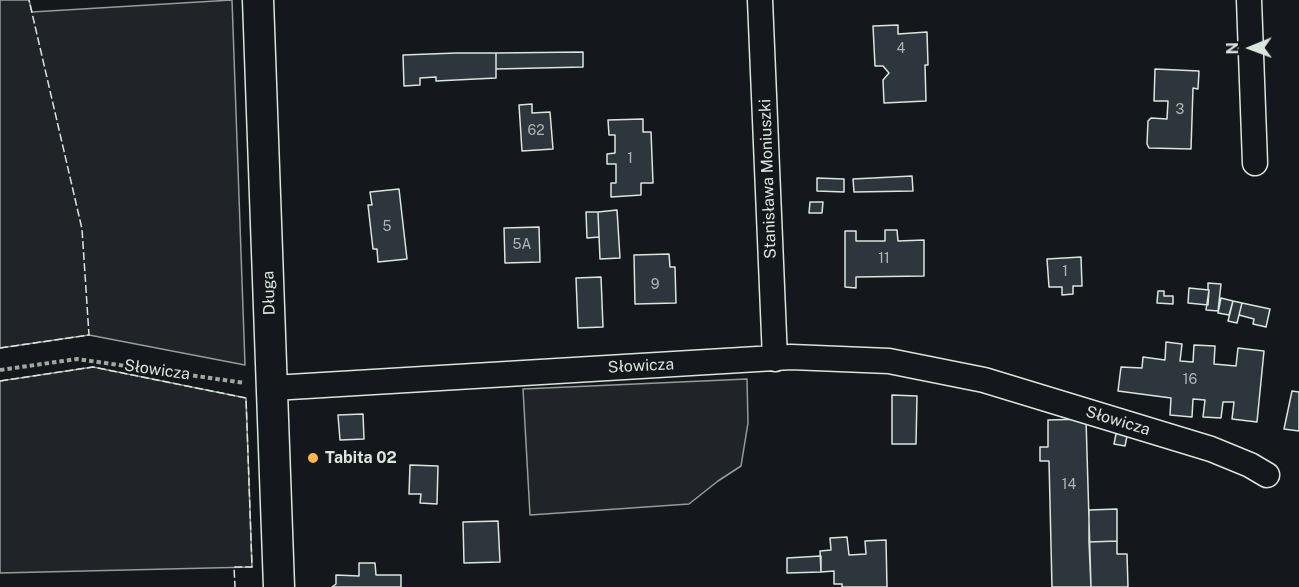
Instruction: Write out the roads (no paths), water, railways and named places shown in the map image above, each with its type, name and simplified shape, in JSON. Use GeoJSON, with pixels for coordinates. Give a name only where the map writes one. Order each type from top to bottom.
{"type":"FeatureCollection","features":[{"type":"Feature","properties":{"kind":"street","name":"Długa"},"geometry":{"type":"LineString","coordinates":[[258,0],[279,587]]}},
{"type":"Feature","properties":{"kind":"street","name":"Stanisława Moniuszki"},"geometry":{"type":"LineString","coordinates":[[760,0],[775,359]]}},
{"type":"Feature","properties":{"kind":"street"},"geometry":{"type":"LineString","coordinates":[[1249,0],[1255,163]]}},
{"type":"Feature","properties":{"kind":"street","name":"Słowicza"},"geometry":{"type":"LineString","coordinates":[[273,388],[791,357],[889,361],[984,380],[1211,449],[1250,465],[1267,475]]}},
{"type":"Feature","properties":{"kind":"place","name":"Tabita 02"},"geometry":{"type":"Point","coordinates":[313,458]}}]}
